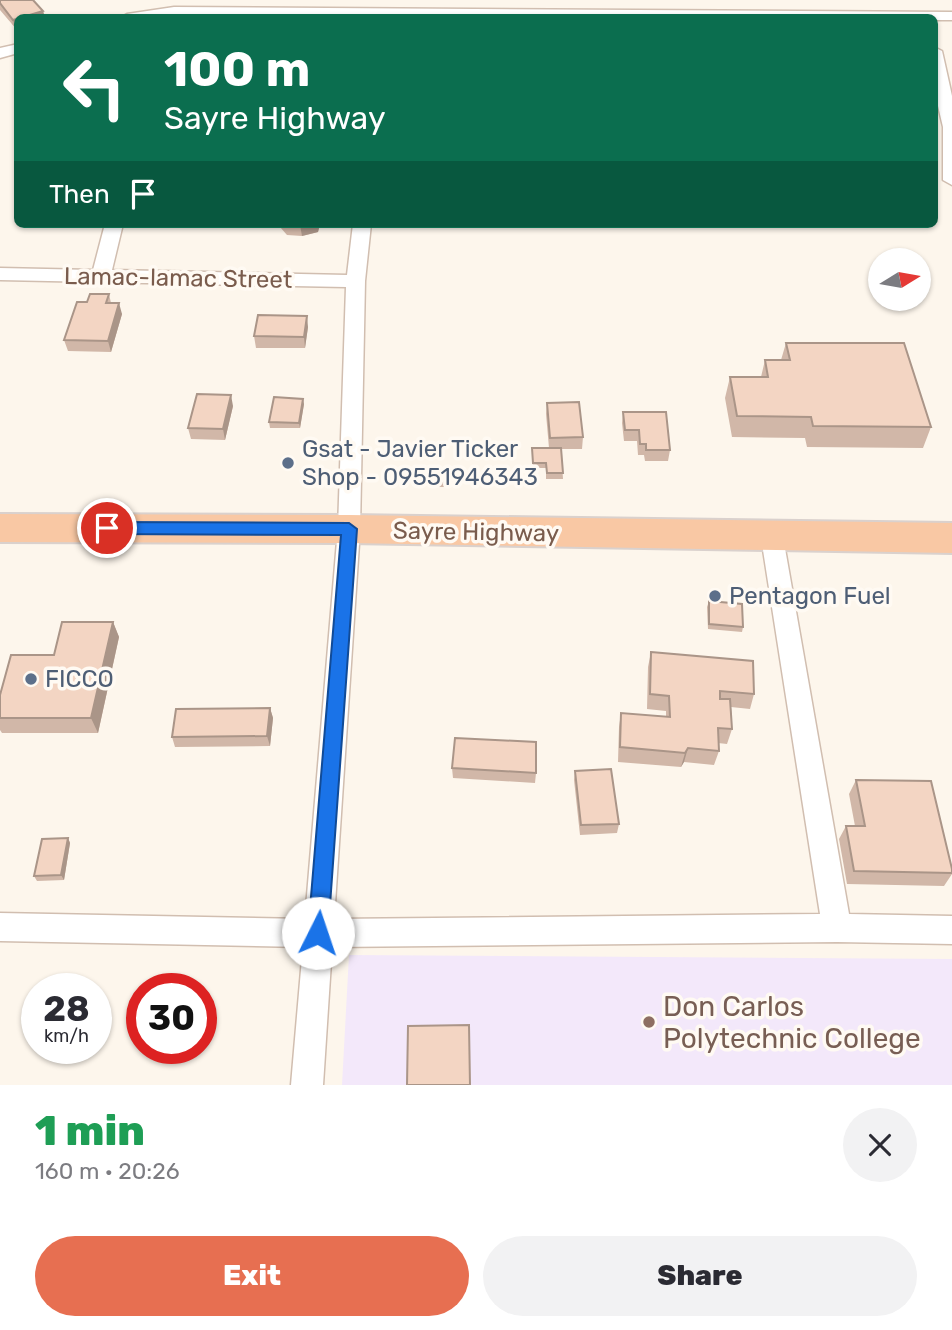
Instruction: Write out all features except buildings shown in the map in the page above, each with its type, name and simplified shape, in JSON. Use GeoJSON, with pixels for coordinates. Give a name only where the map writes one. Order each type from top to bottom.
{"type":"FeatureCollection","features":[{"type":"Feature","properties":{"kind":"highway","name":"Sayre Highway"},"geometry":{"type":"LineString","coordinates":[[0,527],[952,538]]}},
{"type":"Feature","properties":{"kind":"street"},"geometry":{"type":"LineString","coordinates":[[150,14],[174,10],[386,9],[771,14]]}},
{"type":"Feature","properties":{"kind":"street"},"geometry":{"type":"LineString","coordinates":[[938,69],[951,127],[952,180]]}},
{"type":"Feature","properties":{"kind":"street"},"geometry":{"type":"LineString","coordinates":[[101,276],[113,228]]}},
{"type":"Feature","properties":{"kind":"street"},"geometry":{"type":"LineString","coordinates":[[307,1085],[349,529],[356,281],[362,228]]}},
{"type":"Feature","properties":{"kind":"street","name":"Lamac-lamac Street"},"geometry":{"type":"LineString","coordinates":[[0,274],[356,281]]}},
{"type":"Feature","properties":{"kind":"street"},"geometry":{"type":"LineString","coordinates":[[772,537],[837,928]]}},
{"type":"Feature","properties":{"kind":"street"},"geometry":{"type":"LineString","coordinates":[[0,927],[318,933],[837,928],[952,930]]}},
{"type":"Feature","properties":{"kind":"shaded area","name":"Don Carlos Polytechnic College"},"geometry":{"type":"Polygon","coordinates":[[[349,955],[952,959],[952,1085],[342,1085],[349,955]]]}},
{"type":"Feature","properties":{"kind":"place","name":"Gsat - Javier Ticker Shop - 09551946343"},"geometry":{"type":"Point","coordinates":[288,463]}},
{"type":"Feature","properties":{"kind":"place","name":"Pentagon Fuel"},"geometry":{"type":"Point","coordinates":[715,596]}},
{"type":"Feature","properties":{"kind":"place","name":"FICCO"},"geometry":{"type":"Point","coordinates":[31,679]}},
{"type":"Feature","properties":{"kind":"place","name":"Don Carlos Polytechnic College"},"geometry":{"type":"Point","coordinates":[649,1022]}},
{"type":"Feature","properties":{"kind":"route"},"geometry":{"type":"LineString","coordinates":[[107,528],[349,529],[318,933]]}}]}
